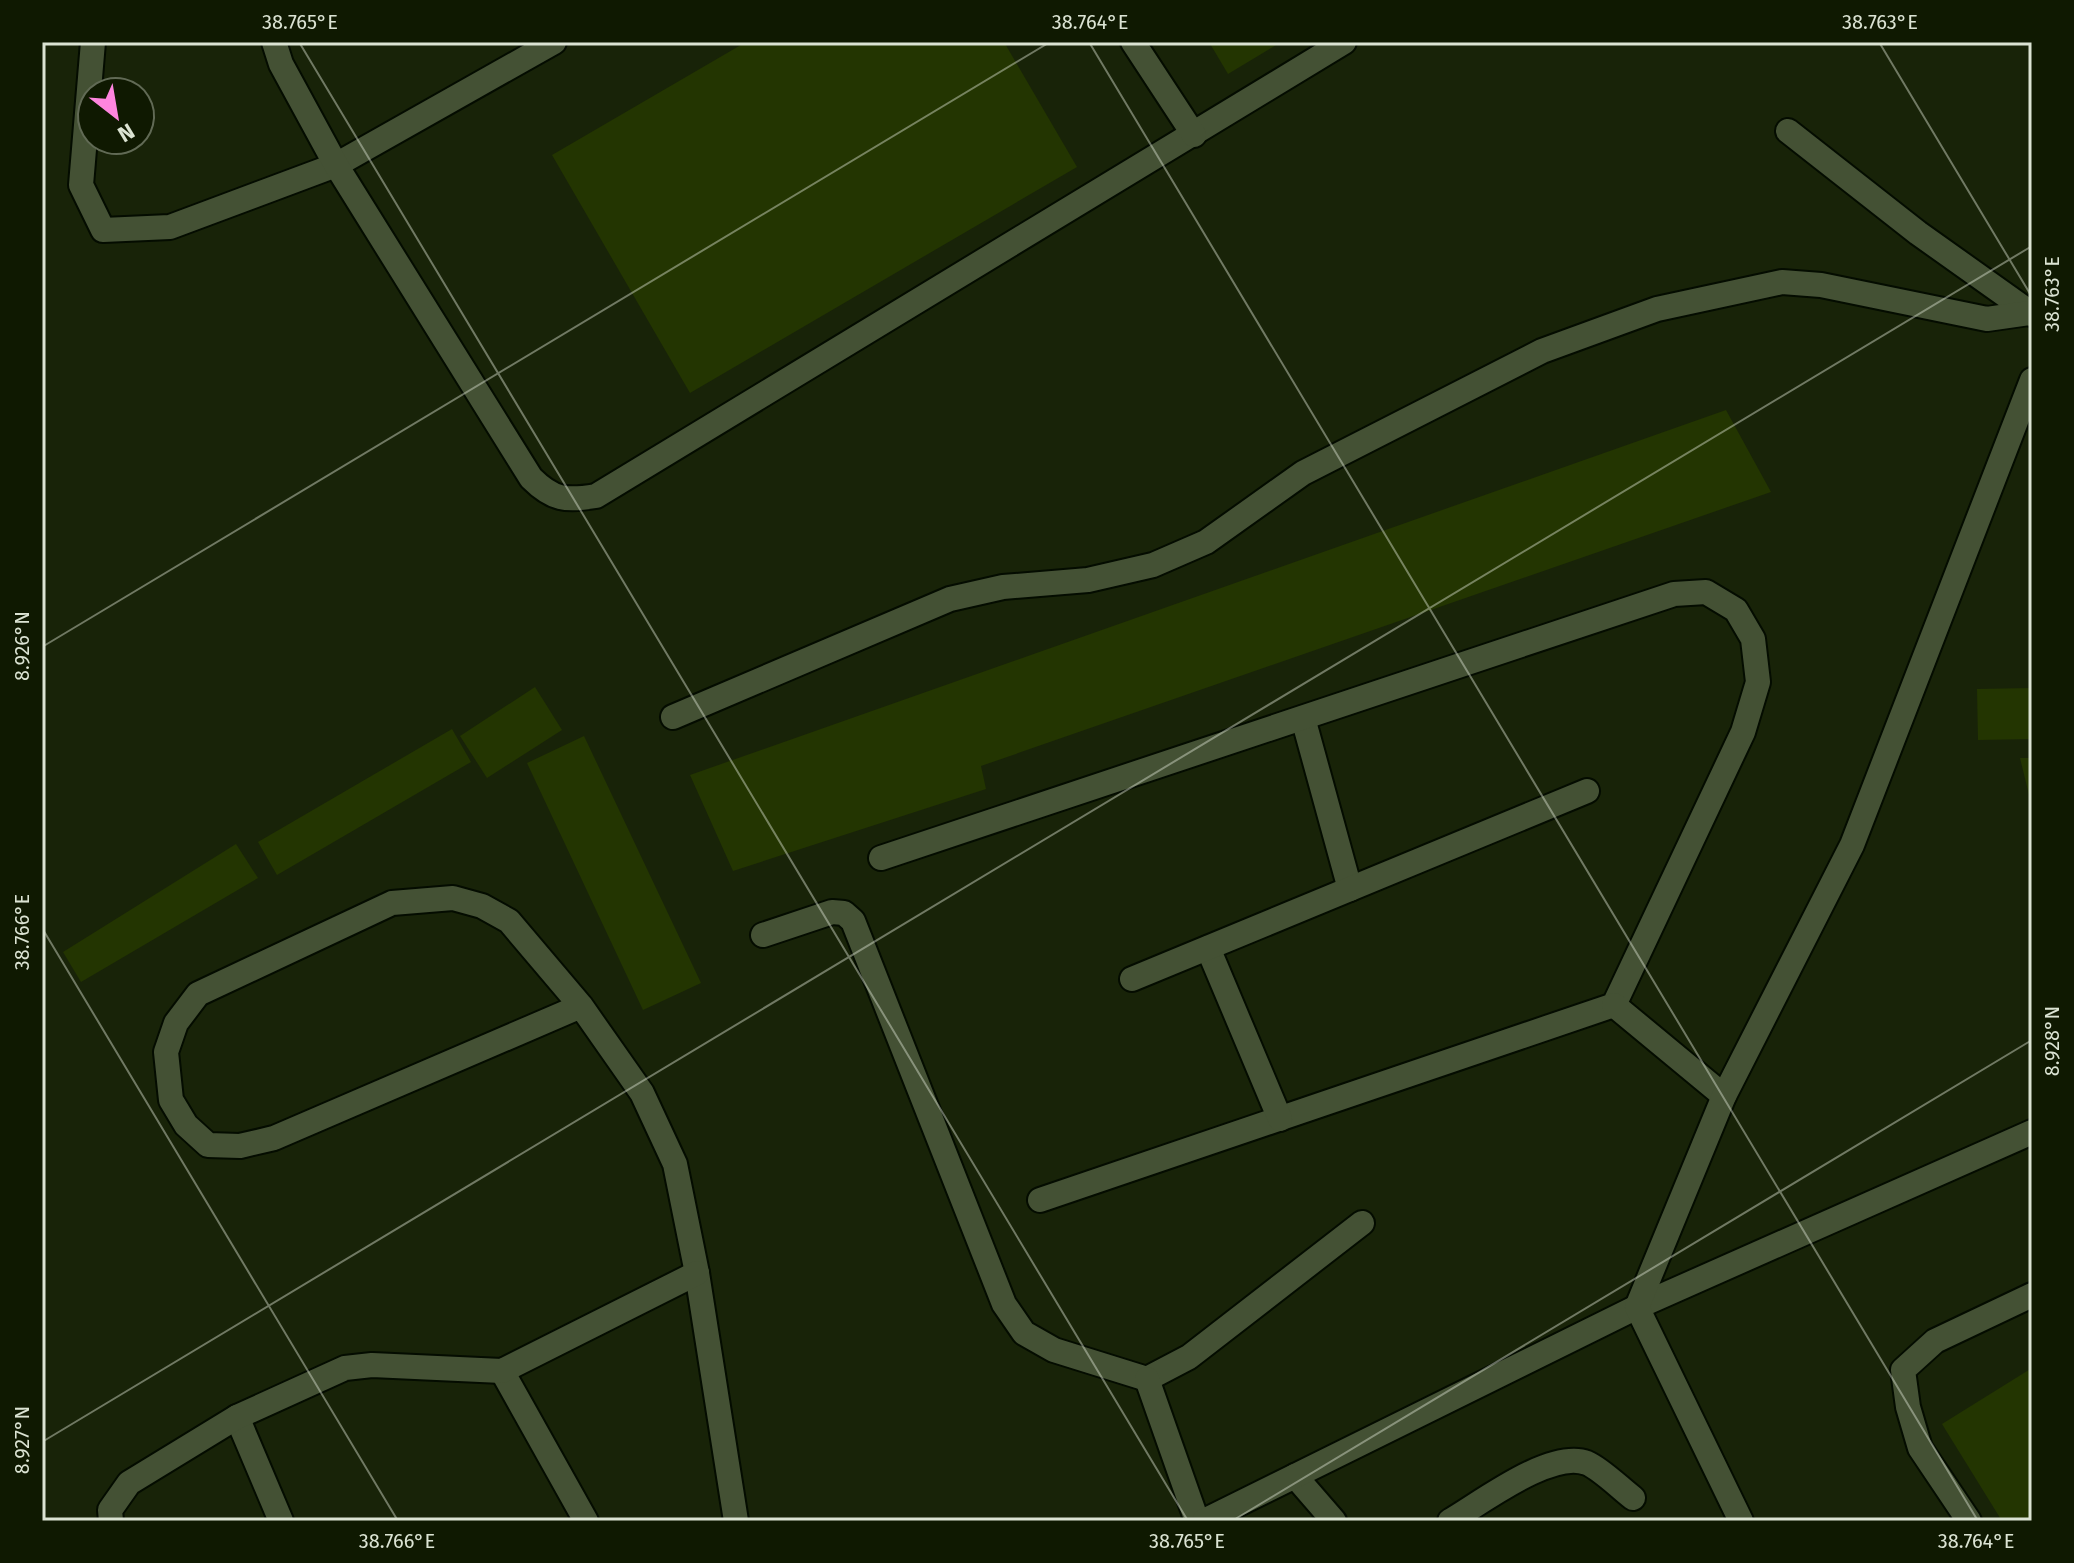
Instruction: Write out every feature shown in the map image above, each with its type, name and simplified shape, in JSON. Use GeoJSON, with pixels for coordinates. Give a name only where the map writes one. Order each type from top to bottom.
{"type":"FeatureCollection","features":[{"type":"Feature","properties":{"kind":"street"},"geometry":{"type":"LineString","coordinates":[[93,42],[81,185],[103,230],[170,227],[336,165],[554,42]]}},
{"type":"Feature","properties":{"kind":"street"},"geometry":{"type":"LineString","coordinates":[[274,42],[281,64],[336,165],[531,478],[546,493],[570,500],[596,496],[1344,42]]}},
{"type":"Feature","properties":{"kind":"street"},"geometry":{"type":"LineString","coordinates":[[1133,42],[1194,135]]}},
{"type":"Feature","properties":{"kind":"street"},"geometry":{"type":"LineString","coordinates":[[1788,131],[1918,233],[2031,314]]}},
{"type":"Feature","properties":{"kind":"street"},"geometry":{"type":"LineString","coordinates":[[673,717],[950,599],[1003,587],[1088,580],[1153,565],[1206,542],[1303,473],[1457,394],[1542,351],[1657,309],[1782,282],[1821,285],[1987,319],[2031,314]]}},
{"type":"Feature","properties":{"kind":"street"},"geometry":{"type":"LineString","coordinates":[[1741,1521],[1637,1307],[1724,1096],[1852,845],[2032,380]]}},
{"type":"Feature","properties":{"kind":"street"},"geometry":{"type":"LineString","coordinates":[[881,858],[1674,594],[1706,592],[1736,610],[1753,639],[1758,682],[1743,732],[1614,1005],[1040,1200]]}},
{"type":"Feature","properties":{"kind":"street"},"geometry":{"type":"LineString","coordinates":[[1303,718],[1350,889]]}},
{"type":"Feature","properties":{"kind":"street"},"geometry":{"type":"LineString","coordinates":[[1132,979],[1587,791]]}},
{"type":"Feature","properties":{"kind":"street"},"geometry":{"type":"LineString","coordinates":[[581,1006],[274,1138],[240,1146],[208,1145],[186,1125],[171,1100],[166,1052],[176,1023],[198,994],[392,903],[453,898],[482,906],[509,921],[581,1006],[642,1093],[675,1164],[697,1273],[736,1521]]}},
{"type":"Feature","properties":{"kind":"street"},"geometry":{"type":"LineString","coordinates":[[763,935],[832,912],[844,913],[853,921],[1004,1304],[1024,1333],[1054,1350],[1147,1379],[1189,1357],[1362,1223]]}},
{"type":"Feature","properties":{"kind":"street"},"geometry":{"type":"LineString","coordinates":[[1208,948],[1280,1119]]}},
{"type":"Feature","properties":{"kind":"street"},"geometry":{"type":"LineString","coordinates":[[1614,1005],[1724,1096]]}},
{"type":"Feature","properties":{"kind":"street"},"geometry":{"type":"LineString","coordinates":[[1204,1521],[1637,1307],[2032,1132]]}},
{"type":"Feature","properties":{"kind":"street"},"geometry":{"type":"LineString","coordinates":[[111,1521],[110,1510],[129,1483],[237,1417],[345,1368],[372,1365],[502,1371],[697,1273]]}},
{"type":"Feature","properties":{"kind":"street"},"geometry":{"type":"LineString","coordinates":[[1969,1521],[1920,1448],[1908,1407],[1903,1370],[1935,1341],[2032,1295]]}},
{"type":"Feature","properties":{"kind":"street"},"geometry":{"type":"LineString","coordinates":[[502,1371],[586,1521]]}},
{"type":"Feature","properties":{"kind":"street"},"geometry":{"type":"LineString","coordinates":[[1147,1379],[1197,1521]]}},
{"type":"Feature","properties":{"kind":"street"},"geometry":{"type":"LineString","coordinates":[[237,1417],[281,1521]]}},
{"type":"Feature","properties":{"kind":"street"},"geometry":{"type":"LineString","coordinates":[[1450,1521],[1539,1468],[1566,1461],[1587,1463],[1633,1498]]}},
{"type":"Feature","properties":{"kind":"street"},"geometry":{"type":"LineString","coordinates":[[1295,1476],[1334,1521]]}},
{"type":"Feature","properties":{"kind":"building"},"geometry":{"type":"Polygon","coordinates":[[[746,42],[1004,42],[1077,167],[690,393],[552,155],[746,42]]]}},
{"type":"Feature","properties":{"kind":"building"},"geometry":{"type":"Polygon","coordinates":[[[1209,42],[1281,42],[1228,74],[1209,42]]]}},
{"type":"Feature","properties":{"kind":"building"},"geometry":{"type":"Polygon","coordinates":[[[1726,410],[1771,492],[981,766],[986,789],[733,871],[690,775],[1726,410]]]}},
{"type":"Feature","properties":{"kind":"building"},"geometry":{"type":"Polygon","coordinates":[[[535,687],[562,730],[487,778],[460,736],[535,687]]]}},
{"type":"Feature","properties":{"kind":"building"},"geometry":{"type":"Polygon","coordinates":[[[2032,688],[2032,739],[1978,740],[1977,689],[2032,688]]]}},
{"type":"Feature","properties":{"kind":"building"},"geometry":{"type":"Polygon","coordinates":[[[452,729],[471,762],[277,875],[258,842],[452,729]]]}},
{"type":"Feature","properties":{"kind":"building"},"geometry":{"type":"Polygon","coordinates":[[[584,736],[701,983],[643,1010],[527,763],[584,736]]]}},
{"type":"Feature","properties":{"kind":"building"},"geometry":{"type":"Polygon","coordinates":[[[2020,758],[2032,758],[2032,803],[2031,803],[2020,758]]]}},
{"type":"Feature","properties":{"kind":"building"},"geometry":{"type":"Polygon","coordinates":[[[236,844],[258,878],[81,982],[63,952],[236,844]]]}},
{"type":"Feature","properties":{"kind":"building"},"geometry":{"type":"Polygon","coordinates":[[[2032,1368],[2032,1521],[2002,1521],[1942,1424],[2032,1368]]]}}]}
